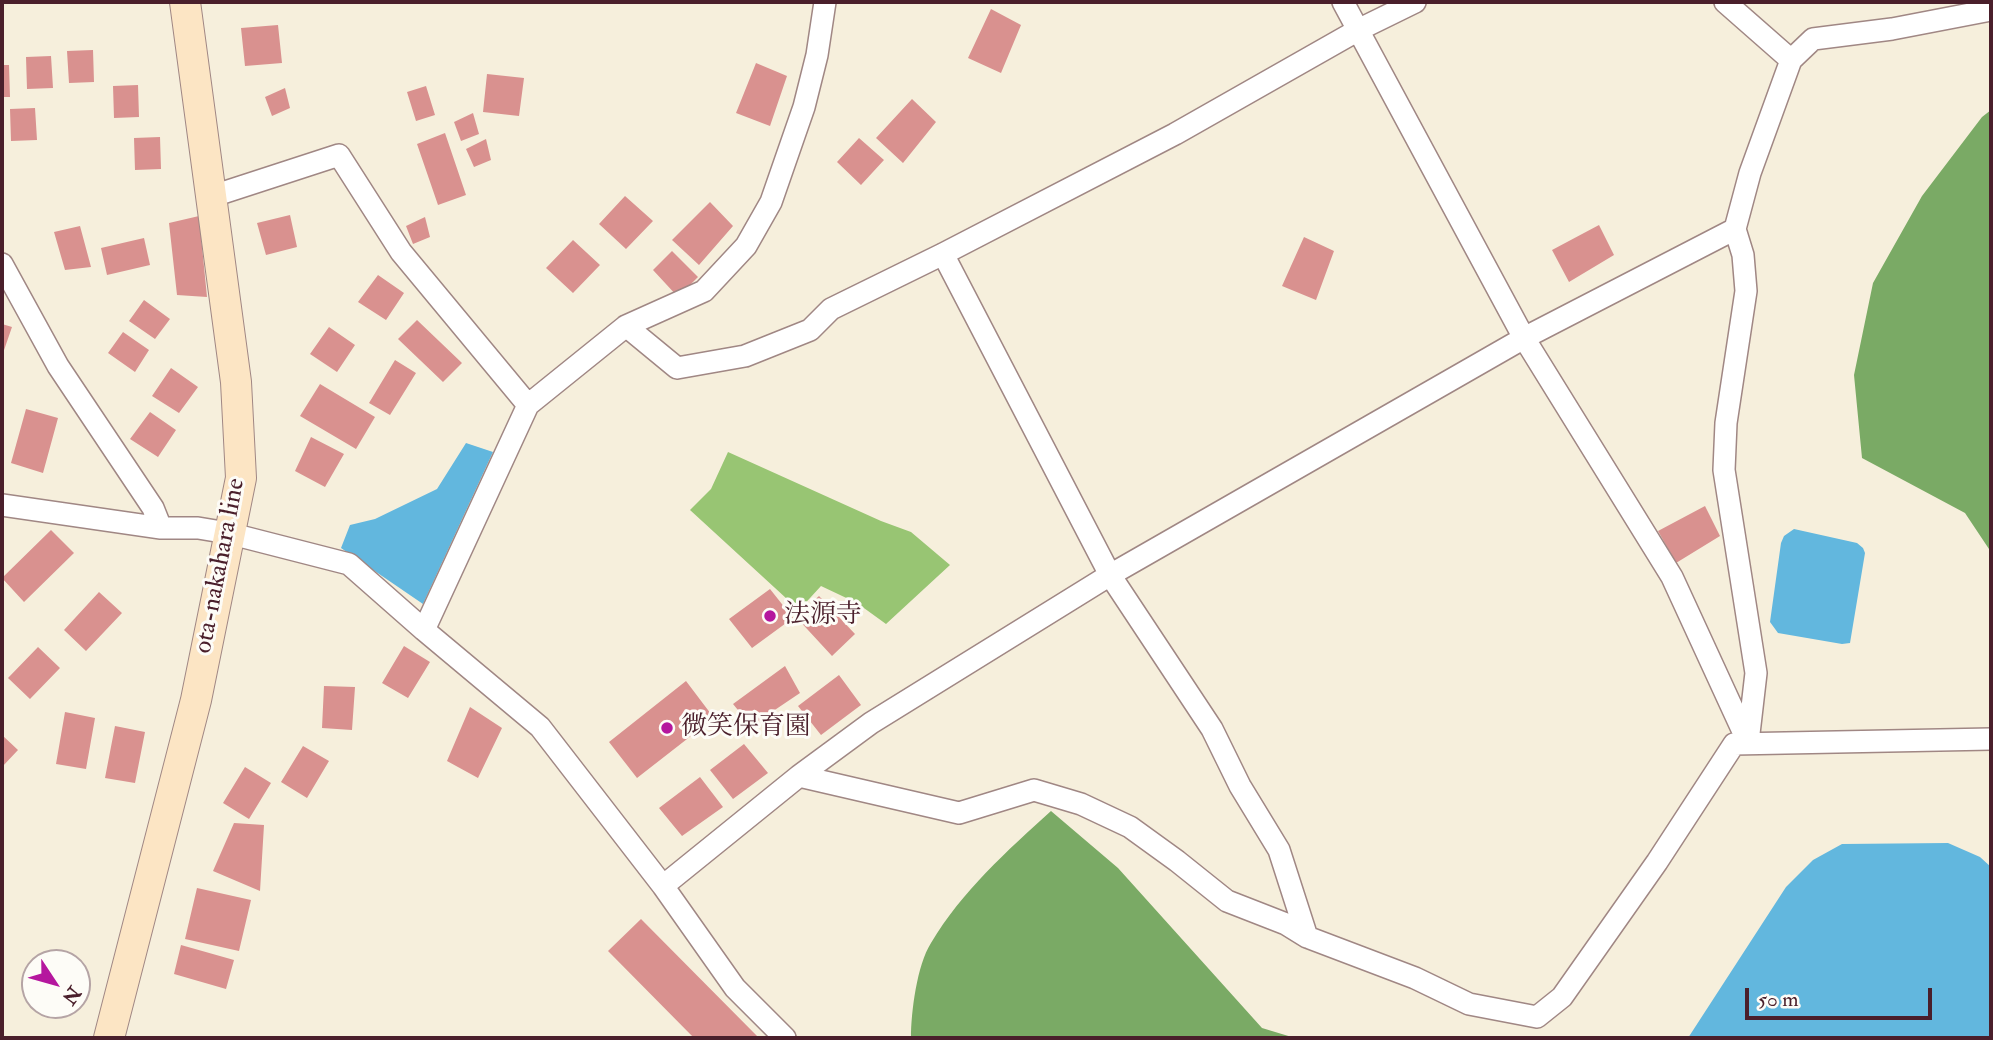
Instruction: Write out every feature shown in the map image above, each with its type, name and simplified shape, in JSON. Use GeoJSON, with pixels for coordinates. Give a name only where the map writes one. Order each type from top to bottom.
{"type":"FeatureCollection","features":[{"type":"Feature","properties":{"kind":"main road","name":"ota-nakahara line"},"geometry":{"type":"LineString","coordinates":[[108,1038],[196,700],[241,478],[236,382],[186,2]]}},
{"type":"Feature","properties":{"kind":"street"},"geometry":{"type":"LineString","coordinates":[[424,630],[528,405],[626,326],[704,291],[746,246],[771,202],[804,107],[817,55],[825,2]]}},
{"type":"Feature","properties":{"kind":"street"},"geometry":{"type":"LineString","coordinates":[[1343,2],[1360,29],[1524,338],[1672,577],[1748,742]]}},
{"type":"Feature","properties":{"kind":"street"},"geometry":{"type":"LineString","coordinates":[[626,326],[677,368],[745,356],[810,330],[831,309],[1175,134],[1360,29],[1415,2]]}},
{"type":"Feature","properties":{"kind":"street"},"geometry":{"type":"LineString","coordinates":[[1725,2],[1791,60]]}},
{"type":"Feature","properties":{"kind":"street"},"geometry":{"type":"LineString","coordinates":[[1748,742],[1756,673],[1724,470],[1726,423],[1746,291],[1743,255],[1735,229],[1750,173],[1791,60],[1813,39],[1892,29],[1991,10]]}},
{"type":"Feature","properties":{"kind":"street"},"geometry":{"type":"LineString","coordinates":[[213,197],[338,155],[401,252],[528,405]]}},
{"type":"Feature","properties":{"kind":"street"},"geometry":{"type":"LineString","coordinates":[[663,886],[799,776],[871,723],[1110,575],[1524,338],[1735,229]]}},
{"type":"Feature","properties":{"kind":"street"},"geometry":{"type":"LineString","coordinates":[[943,254],[1110,575],[1212,729],[1240,786],[1279,850],[1307,937]]}},
{"type":"Feature","properties":{"kind":"street"},"geometry":{"type":"LineString","coordinates":[[2,264],[58,366],[153,508],[161,528]]}},
{"type":"Feature","properties":{"kind":"street"},"geometry":{"type":"LineString","coordinates":[[2,505],[161,528],[198,528],[228,533],[349,564],[540,727],[663,886],[735,988],[785,1038]]}},
{"type":"Feature","properties":{"kind":"street"},"geometry":{"type":"LineString","coordinates":[[799,776],[959,813],[1034,790],[1080,804],[1130,827],[1227,901],[1286,924],[1307,937],[1415,978],[1469,1004],[1537,1017],[1562,996],[1570,985],[1657,862],[1734,744],[1991,740]]}},
{"type":"Feature","properties":{"kind":"green space"},"geometry":{"type":"Polygon","coordinates":[[[1991,110],[1991,552],[1965,513],[1862,458],[1854,375],[1873,283],[1922,196],[1982,117],[1991,110]]]}},
{"type":"Feature","properties":{"kind":"green space"},"geometry":{"type":"Polygon","coordinates":[[[728,452],[911,532],[950,565],[886,624],[857,603],[821,586],[799,610],[690,510],[711,489],[728,452]]]}},
{"type":"Feature","properties":{"kind":"green space"},"geometry":{"type":"Polygon","coordinates":[[[1051,811],[1118,868],[1262,1028],[1295,1038],[911,1038],[916,989],[922,963],[931,943],[971,889],[1051,811]]]}},
{"type":"Feature","properties":{"kind":"water"},"geometry":{"type":"Polygon","coordinates":[[[466,443],[493,452],[423,604],[341,548],[350,525],[375,519],[437,489],[466,443]]]}},
{"type":"Feature","properties":{"kind":"water"},"geometry":{"type":"Polygon","coordinates":[[[1794,529],[1857,543],[1863,548],[1865,553],[1850,643],[1778,633],[1770,622],[1781,543],[1784,536],[1794,529]]]}},
{"type":"Feature","properties":{"kind":"water"},"geometry":{"type":"Polygon","coordinates":[[[1948,843],[1980,857],[1991,867],[1991,1038],[1688,1038],[1786,887],[1813,860],[1842,844],[1948,843]]]}},
{"type":"Feature","properties":{"kind":"building"},"geometry":{"type":"Polygon","coordinates":[[[991,9],[1021,25],[1001,73],[968,58],[991,9]]]}},
{"type":"Feature","properties":{"kind":"building"},"geometry":{"type":"Polygon","coordinates":[[[278,25],[282,63],[245,66],[241,28],[278,25]]]}},
{"type":"Feature","properties":{"kind":"building"},"geometry":{"type":"Polygon","coordinates":[[[93,50],[94,82],[69,83],[67,51],[93,50]]]}},
{"type":"Feature","properties":{"kind":"building"},"geometry":{"type":"Polygon","coordinates":[[[51,56],[53,88],[27,89],[26,57],[51,56]]]}},
{"type":"Feature","properties":{"kind":"building"},"geometry":{"type":"Polygon","coordinates":[[[756,63],[787,76],[770,126],[736,113],[756,63]]]}},
{"type":"Feature","properties":{"kind":"building"},"geometry":{"type":"Polygon","coordinates":[[[2,65],[9,65],[10,97],[2,97],[2,65]]]}},
{"type":"Feature","properties":{"kind":"building"},"geometry":{"type":"Polygon","coordinates":[[[487,74],[524,78],[519,116],[483,112],[487,74]]]}},
{"type":"Feature","properties":{"kind":"building"},"geometry":{"type":"Polygon","coordinates":[[[138,85],[139,117],[114,118],[113,86],[138,85]]]}},
{"type":"Feature","properties":{"kind":"building"},"geometry":{"type":"Polygon","coordinates":[[[426,86],[435,115],[416,121],[407,92],[426,86]]]}},
{"type":"Feature","properties":{"kind":"building"},"geometry":{"type":"Polygon","coordinates":[[[285,88],[290,108],[272,116],[265,97],[285,88]]]}},
{"type":"Feature","properties":{"kind":"building"},"geometry":{"type":"Polygon","coordinates":[[[912,99],[936,122],[903,163],[876,138],[912,99]]]}},
{"type":"Feature","properties":{"kind":"building"},"geometry":{"type":"Polygon","coordinates":[[[35,108],[37,140],[11,141],[10,109],[35,108]]]}},
{"type":"Feature","properties":{"kind":"building"},"geometry":{"type":"Polygon","coordinates":[[[473,113],[479,134],[461,141],[454,122],[473,113]]]}},
{"type":"Feature","properties":{"kind":"building"},"geometry":{"type":"Polygon","coordinates":[[[445,133],[466,195],[438,205],[417,144],[445,133]]]}},
{"type":"Feature","properties":{"kind":"building"},"geometry":{"type":"Polygon","coordinates":[[[160,137],[161,169],[135,170],[134,138],[160,137]]]}},
{"type":"Feature","properties":{"kind":"building"},"geometry":{"type":"Polygon","coordinates":[[[859,138],[884,160],[861,185],[837,162],[859,138]]]}},
{"type":"Feature","properties":{"kind":"building"},"geometry":{"type":"Polygon","coordinates":[[[486,139],[491,160],[474,167],[466,149],[486,139]]]}},
{"type":"Feature","properties":{"kind":"building"},"geometry":{"type":"Polygon","coordinates":[[[625,196],[653,221],[626,249],[599,224],[625,196]]]}},
{"type":"Feature","properties":{"kind":"building"},"geometry":{"type":"Polygon","coordinates":[[[710,202],[733,226],[699,265],[672,240],[710,202]]]}},
{"type":"Feature","properties":{"kind":"building"},"geometry":{"type":"Polygon","coordinates":[[[290,215],[297,247],[266,255],[257,223],[290,215]]]}},
{"type":"Feature","properties":{"kind":"building"},"geometry":{"type":"Polygon","coordinates":[[[199,216],[207,297],[177,295],[169,223],[199,216]]]}},
{"type":"Feature","properties":{"kind":"building"},"geometry":{"type":"Polygon","coordinates":[[[425,217],[430,237],[413,244],[406,226],[425,217]]]}},
{"type":"Feature","properties":{"kind":"building"},"geometry":{"type":"Polygon","coordinates":[[[1599,225],[1614,255],[1569,282],[1552,250],[1599,225]]]}},
{"type":"Feature","properties":{"kind":"building"},"geometry":{"type":"Polygon","coordinates":[[[80,226],[91,267],[65,270],[54,232],[80,226]]]}},
{"type":"Feature","properties":{"kind":"building"},"geometry":{"type":"Polygon","coordinates":[[[1304,237],[1334,251],[1316,300],[1282,286],[1304,237]]]}},
{"type":"Feature","properties":{"kind":"building"},"geometry":{"type":"Polygon","coordinates":[[[144,238],[150,265],[107,275],[101,248],[144,238]]]}},
{"type":"Feature","properties":{"kind":"building"},"geometry":{"type":"Polygon","coordinates":[[[573,240],[600,265],[573,293],[546,268],[573,240]]]}},
{"type":"Feature","properties":{"kind":"building"},"geometry":{"type":"Polygon","coordinates":[[[672,251],[698,277],[678,297],[653,270],[672,251]]]}},
{"type":"Feature","properties":{"kind":"building"},"geometry":{"type":"Polygon","coordinates":[[[378,275],[404,293],[386,320],[358,302],[378,275]]]}},
{"type":"Feature","properties":{"kind":"building"},"geometry":{"type":"Polygon","coordinates":[[[144,300],[170,319],[155,339],[129,321],[144,300]]]}},
{"type":"Feature","properties":{"kind":"building"},"geometry":{"type":"Polygon","coordinates":[[[417,320],[462,363],[443,382],[398,339],[417,320]]]}},
{"type":"Feature","properties":{"kind":"building"},"geometry":{"type":"Polygon","coordinates":[[[2,324],[12,327],[2,356],[2,324]]]}},
{"type":"Feature","properties":{"kind":"building"},"geometry":{"type":"Polygon","coordinates":[[[329,327],[355,345],[337,372],[310,354],[329,327]]]}},
{"type":"Feature","properties":{"kind":"building"},"geometry":{"type":"Polygon","coordinates":[[[123,332],[149,350],[135,372],[108,353],[123,332]]]}},
{"type":"Feature","properties":{"kind":"building"},"geometry":{"type":"Polygon","coordinates":[[[395,360],[416,373],[390,415],[369,403],[395,360]]]}},
{"type":"Feature","properties":{"kind":"building"},"geometry":{"type":"Polygon","coordinates":[[[171,368],[198,387],[179,413],[152,396],[171,368]]]}},
{"type":"Feature","properties":{"kind":"building"},"geometry":{"type":"Polygon","coordinates":[[[320,384],[375,417],[356,449],[300,416],[320,384]]]}},
{"type":"Feature","properties":{"kind":"building"},"geometry":{"type":"Polygon","coordinates":[[[26,409],[58,418],[43,473],[11,463],[26,409]]]}},
{"type":"Feature","properties":{"kind":"building"},"geometry":{"type":"Polygon","coordinates":[[[150,412],[176,430],[158,457],[130,439],[150,412]]]}},
{"type":"Feature","properties":{"kind":"building"},"geometry":{"type":"Polygon","coordinates":[[[311,437],[344,454],[325,487],[295,471],[311,437]]]}},
{"type":"Feature","properties":{"kind":"building"},"geometry":{"type":"Polygon","coordinates":[[[1705,506],[1720,536],[1676,563],[1658,531],[1705,506]]]}},
{"type":"Feature","properties":{"kind":"building"},"geometry":{"type":"Polygon","coordinates":[[[51,530],[74,553],[24,602],[2,578],[51,530]]]}},
{"type":"Feature","properties":{"kind":"building"},"geometry":{"type":"Polygon","coordinates":[[[770,589],[793,618],[752,648],[729,619],[770,589]]]}},
{"type":"Feature","properties":{"kind":"building"},"geometry":{"type":"Polygon","coordinates":[[[99,592],[122,613],[86,651],[64,630],[99,592]]]}},
{"type":"Feature","properties":{"kind":"building"},"geometry":{"type":"Polygon","coordinates":[[[819,596],[855,634],[832,656],[796,617],[819,596]]]}},
{"type":"Feature","properties":{"kind":"building"},"geometry":{"type":"Polygon","coordinates":[[[404,646],[430,662],[408,698],[382,683],[404,646]]]}},
{"type":"Feature","properties":{"kind":"building"},"geometry":{"type":"Polygon","coordinates":[[[38,647],[60,668],[30,699],[8,678],[38,647]]]}},
{"type":"Feature","properties":{"kind":"building"},"geometry":{"type":"Polygon","coordinates":[[[785,666],[800,693],[751,726],[733,704],[785,666]]]}},
{"type":"Feature","properties":{"kind":"building"},"geometry":{"type":"Polygon","coordinates":[[[839,675],[861,705],[821,735],[798,706],[839,675]]]}},
{"type":"Feature","properties":{"kind":"building"},"geometry":{"type":"Polygon","coordinates":[[[686,681],[714,718],[637,778],[609,742],[686,681]]]}},
{"type":"Feature","properties":{"kind":"building"},"geometry":{"type":"Polygon","coordinates":[[[324,686],[355,687],[352,730],[322,728],[324,686]]]}},
{"type":"Feature","properties":{"kind":"building"},"geometry":{"type":"Polygon","coordinates":[[[470,707],[502,728],[478,778],[447,761],[470,707]]]}},
{"type":"Feature","properties":{"kind":"building"},"geometry":{"type":"Polygon","coordinates":[[[65,712],[95,718],[86,769],[56,764],[65,712]]]}},
{"type":"Feature","properties":{"kind":"building"},"geometry":{"type":"Polygon","coordinates":[[[115,726],[145,732],[135,783],[105,778],[115,726]]]}},
{"type":"Feature","properties":{"kind":"building"},"geometry":{"type":"Polygon","coordinates":[[[2,735],[18,750],[2,767],[2,735]]]}},
{"type":"Feature","properties":{"kind":"building"},"geometry":{"type":"Polygon","coordinates":[[[744,744],[768,773],[733,799],[710,770],[744,744]]]}},
{"type":"Feature","properties":{"kind":"building"},"geometry":{"type":"Polygon","coordinates":[[[303,746],[329,761],[307,798],[281,782],[303,746]]]}},
{"type":"Feature","properties":{"kind":"building"},"geometry":{"type":"Polygon","coordinates":[[[245,767],[271,783],[249,819],[223,803],[245,767]]]}},
{"type":"Feature","properties":{"kind":"building"},"geometry":{"type":"Polygon","coordinates":[[[700,777],[723,807],[682,836],[659,808],[700,777]]]}},
{"type":"Feature","properties":{"kind":"building"},"geometry":{"type":"Polygon","coordinates":[[[234,823],[264,825],[260,891],[213,871],[234,823]]]}},
{"type":"Feature","properties":{"kind":"building"},"geometry":{"type":"Polygon","coordinates":[[[197,888],[251,900],[239,951],[185,939],[197,888]]]}},
{"type":"Feature","properties":{"kind":"building"},"geometry":{"type":"Polygon","coordinates":[[[641,919],[759,1038],[694,1038],[608,951],[641,919]]]}},
{"type":"Feature","properties":{"kind":"building"},"geometry":{"type":"Polygon","coordinates":[[[181,945],[234,960],[226,989],[174,974],[181,945]]]}},
{"type":"Feature","properties":{"kind":"place","name":"法源寺"},"geometry":{"type":"Point","coordinates":[770,616]}},
{"type":"Feature","properties":{"kind":"place","name":"微笑保育園"},"geometry":{"type":"Point","coordinates":[667,728]}}]}
